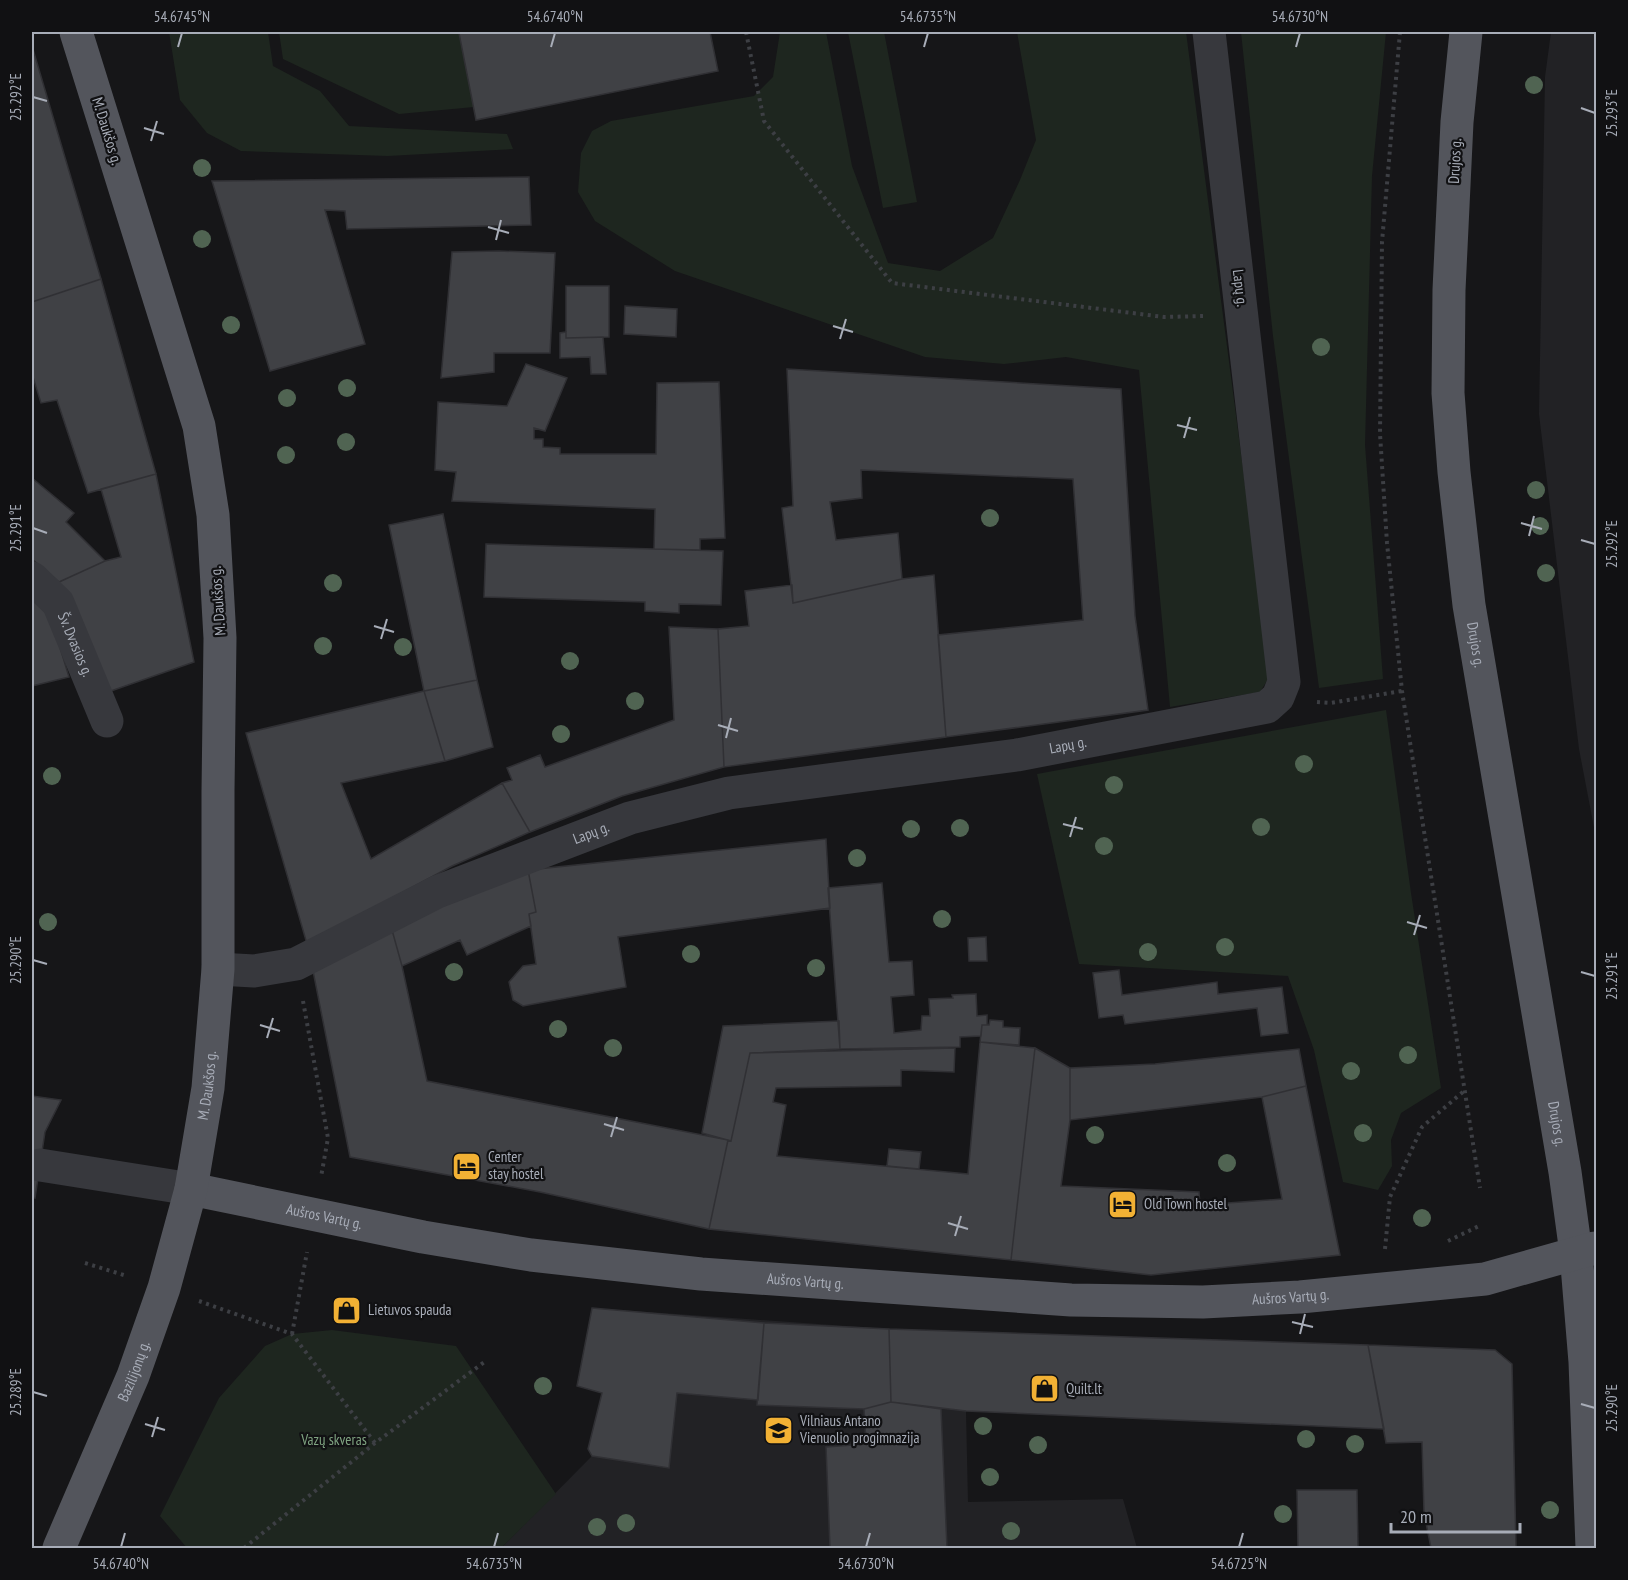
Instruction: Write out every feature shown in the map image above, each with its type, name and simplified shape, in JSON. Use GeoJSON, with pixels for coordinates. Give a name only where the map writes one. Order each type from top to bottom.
{"type":"FeatureCollection","features":[{"type":"Feature","properties":{"kind":"main road","name":"M. Daukšos g."},"geometry":{"type":"LineString","coordinates":[[76,32],[200,426],[213,515],[220,638],[218,969],[208,1088],[191,1189]]}},
{"type":"Feature","properties":{"kind":"main road","name":"Drujos g."},"geometry":{"type":"LineString","coordinates":[[1466,32],[1457,122],[1449,290],[1448,393],[1454,472],[1469,605],[1561,1149],[1586,1250],[1586,1362],[1592,1548]]}},
{"type":"Feature","properties":{"kind":"main road","name":"Aušros Vartų g."},"geometry":{"type":"LineString","coordinates":[[191,1189],[314,1215],[487,1248],[542,1256],[701,1274],[1071,1299],[1203,1302],[1300,1297],[1485,1279],[1586,1250]]}},
{"type":"Feature","properties":{"kind":"main road","name":"Bazilijonų g."},"geometry":{"type":"LineString","coordinates":[[59,1548],[133,1376],[164,1288],[191,1189]]}},
{"type":"Feature","properties":{"kind":"street","name":"Lapų g."},"geometry":{"type":"LineString","coordinates":[[218,969],[254,971],[296,964],[437,892],[630,818],[729,793],[1017,755],[1267,707],[1278,697],[1284,682],[1209,32]]}},
{"type":"Feature","properties":{"kind":"street","name":"Šv. Dvasios g."},"geometry":{"type":"LineString","coordinates":[[32,578],[58,603],[107,721]]}},
{"type":"Feature","properties":{"kind":"street","name":"Aušros Vartų g."},"geometry":{"type":"LineString","coordinates":[[40,1166],[191,1189]]}},
{"type":"Feature","properties":{"kind":"path"},"geometry":{"type":"LineString","coordinates":[[746,32],[764,121],[892,283],[1164,317],[1243,315]]}},
{"type":"Feature","properties":{"kind":"path"},"geometry":{"type":"LineString","coordinates":[[1400,32],[1382,242],[1380,434],[1387,543],[1402,691],[1480,1188]]}},
{"type":"Feature","properties":{"kind":"path"},"geometry":{"type":"LineString","coordinates":[[1330,703],[1402,691]]}},
{"type":"Feature","properties":{"kind":"path"},"geometry":{"type":"LineString","coordinates":[[296,964],[328,1138],[292,1334],[375,1443]]}},
{"type":"Feature","properties":{"kind":"path"},"geometry":{"type":"LineString","coordinates":[[1384,1255],[1390,1197],[1422,1127],[1464,1091]]}},
{"type":"Feature","properties":{"kind":"path"},"geometry":{"type":"LineString","coordinates":[[1440,1245],[1481,1225]]}},
{"type":"Feature","properties":{"kind":"path"},"geometry":{"type":"LineString","coordinates":[[244,1548],[375,1443],[487,1360]]}},
{"type":"Feature","properties":{"kind":"shaded area"},"geometry":{"type":"Polygon","coordinates":[[[1551,32],[1596,32],[1596,838],[1579,749],[1539,414],[1545,77],[1551,32]]]}},
{"type":"Feature","properties":{"kind":"shaded area","name":"Vilniaus Antano Vienuolio progimnazija"},"geometry":{"type":"Polygon","coordinates":[[[592,1308],[889,1329],[891,1401],[966,1411],[968,1502],[1123,1499],[1137,1548],[501,1548],[592,1456],[588,1449],[602,1393],[577,1386],[592,1308]]]}},
{"type":"Feature","properties":{"kind":"green space"},"geometry":{"type":"Polygon","coordinates":[[[169,32],[268,32],[273,66],[320,91],[349,126],[507,134],[513,149],[388,156],[241,151],[207,133],[180,100],[169,32]]]}},
{"type":"Feature","properties":{"kind":"green space"},"geometry":{"type":"Polygon","coordinates":[[[279,32],[464,32],[459,33],[474,107],[399,114],[283,59],[279,32]]]}},
{"type":"Feature","properties":{"kind":"green space"},"geometry":{"type":"Polygon","coordinates":[[[780,32],[826,32],[852,166],[888,263],[940,271],[993,238],[1036,140],[1017,32],[1186,32],[1270,676],[1260,692],[1170,707],[1139,370],[1066,357],[1004,364],[925,357],[675,271],[595,221],[578,192],[581,153],[592,131],[611,121],[754,96],[773,77],[780,32]]]}},
{"type":"Feature","properties":{"kind":"green space"},"geometry":{"type":"Polygon","coordinates":[[[848,32],[884,32],[917,202],[883,208],[848,32]]]}},
{"type":"Feature","properties":{"kind":"green space"},"geometry":{"type":"Polygon","coordinates":[[[1241,32],[1386,32],[1372,176],[1365,445],[1383,679],[1319,688],[1273,336],[1241,32]]]}},
{"type":"Feature","properties":{"kind":"green space"},"geometry":{"type":"Polygon","coordinates":[[[1386,710],[1441,1088],[1401,1113],[1391,1140],[1392,1166],[1378,1190],[1343,1182],[1314,1050],[1288,976],[1079,964],[1037,774],[1386,710]]]}},
{"type":"Feature","properties":{"kind":"green space","name":"Vazų skveras"},"geometry":{"type":"Polygon","coordinates":[[[332,1330],[456,1346],[556,1494],[501,1548],[187,1548],[160,1516],[219,1398],[265,1346],[292,1334],[332,1330]]]}},
{"type":"Feature","properties":{"kind":"building"},"geometry":{"type":"Polygon","coordinates":[[[710,32],[718,71],[476,120],[459,33],[710,32]]]}},
{"type":"Feature","properties":{"kind":"building"},"geometry":{"type":"Polygon","coordinates":[[[32,46],[101,279],[32,302],[32,46]]]}},
{"type":"Feature","properties":{"kind":"building"},"geometry":{"type":"Polygon","coordinates":[[[529,177],[531,225],[347,229],[345,211],[325,210],[365,344],[270,371],[212,181],[529,177]]]}},
{"type":"Feature","properties":{"kind":"building"},"geometry":{"type":"Polygon","coordinates":[[[452,252],[555,253],[550,353],[494,353],[494,372],[441,378],[452,252]]]}},
{"type":"Feature","properties":{"kind":"building"},"geometry":{"type":"Polygon","coordinates":[[[101,279],[156,474],[88,493],[57,400],[41,403],[32,374],[32,302],[101,279]]]}},
{"type":"Feature","properties":{"kind":"building"},"geometry":{"type":"Polygon","coordinates":[[[566,286],[609,286],[609,337],[566,338],[566,286]]]}},
{"type":"Feature","properties":{"kind":"building"},"geometry":{"type":"Polygon","coordinates":[[[625,306],[677,309],[676,337],[624,334],[625,306]]]}},
{"type":"Feature","properties":{"kind":"building"},"geometry":{"type":"Polygon","coordinates":[[[566,332],[566,338],[603,337],[606,374],[591,374],[590,357],[560,358],[560,333],[566,332]]]}},
{"type":"Feature","properties":{"kind":"building"},"geometry":{"type":"Polygon","coordinates":[[[526,364],[567,378],[545,431],[534,428],[534,439],[543,439],[543,447],[560,448],[560,454],[656,454],[657,383],[719,382],[725,538],[700,539],[700,550],[654,549],[655,509],[452,501],[456,472],[435,470],[438,402],[507,406],[526,364]]]}},
{"type":"Feature","properties":{"kind":"building"},"geometry":{"type":"Polygon","coordinates":[[[787,369],[1121,389],[1135,616],[1148,710],[946,737],[938,635],[1083,620],[1073,479],[861,470],[862,498],[830,502],[836,540],[898,533],[902,579],[793,603],[782,508],[793,506],[787,369]]]}},
{"type":"Feature","properties":{"kind":"building"},"geometry":{"type":"Polygon","coordinates":[[[156,474],[194,662],[108,692],[59,582],[105,561],[121,557],[101,489],[156,474]]]}},
{"type":"Feature","properties":{"kind":"building"},"geometry":{"type":"Polygon","coordinates":[[[32,478],[74,513],[66,522],[105,561],[59,582],[32,559],[32,478]]]}},
{"type":"Feature","properties":{"kind":"building"},"geometry":{"type":"Polygon","coordinates":[[[443,514],[477,680],[424,691],[389,525],[443,514]]]}},
{"type":"Feature","properties":{"kind":"building"},"geometry":{"type":"Polygon","coordinates":[[[486,544],[723,551],[721,605],[679,604],[679,613],[645,611],[645,602],[484,597],[486,544]]]}},
{"type":"Feature","properties":{"kind":"building"},"geometry":{"type":"Polygon","coordinates":[[[934,575],[946,737],[724,767],[718,629],[749,626],[745,591],[792,585],[793,603],[902,579],[934,575]]]}},
{"type":"Feature","properties":{"kind":"building"},"geometry":{"type":"Polygon","coordinates":[[[32,596],[48,608],[69,677],[32,686],[32,596]]]}},
{"type":"Feature","properties":{"kind":"building"},"geometry":{"type":"Polygon","coordinates":[[[669,627],[718,629],[724,767],[622,796],[530,832],[502,783],[512,780],[507,768],[540,755],[545,767],[674,720],[669,627]]]}},
{"type":"Feature","properties":{"kind":"building"},"geometry":{"type":"Polygon","coordinates":[[[477,680],[493,747],[445,761],[424,691],[477,680]]]}},
{"type":"Feature","properties":{"kind":"building"},"geometry":{"type":"Polygon","coordinates":[[[424,691],[445,761],[341,783],[371,859],[502,783],[530,832],[452,866],[307,944],[246,733],[424,691]]]}},
{"type":"Feature","properties":{"kind":"building"},"geometry":{"type":"Polygon","coordinates":[[[826,839],[830,908],[618,937],[626,987],[523,1006],[513,1000],[509,982],[523,966],[536,964],[529,914],[536,912],[528,870],[826,839]]]}},
{"type":"Feature","properties":{"kind":"building"},"geometry":{"type":"Polygon","coordinates":[[[528,870],[536,912],[529,914],[531,926],[467,955],[460,940],[402,966],[392,930],[491,882],[528,870]]]}},
{"type":"Feature","properties":{"kind":"building"},"geometry":{"type":"Polygon","coordinates":[[[882,883],[889,962],[912,961],[914,995],[891,997],[894,1033],[921,1030],[922,1016],[930,1016],[929,999],[976,994],[977,1016],[987,1015],[987,1025],[982,1025],[981,1036],[960,1037],[960,1047],[840,1049],[828,888],[882,883]]]}},
{"type":"Feature","properties":{"kind":"building"},"geometry":{"type":"Polygon","coordinates":[[[392,930],[427,1081],[728,1140],[709,1229],[540,1192],[350,1157],[313,971],[392,930]]]}},
{"type":"Feature","properties":{"kind":"building"},"geometry":{"type":"Polygon","coordinates":[[[986,937],[987,961],[969,961],[968,938],[986,937]]]}},
{"type":"Feature","properties":{"kind":"building"},"geometry":{"type":"Polygon","coordinates":[[[1119,970],[1122,995],[1217,982],[1218,994],[1282,987],[1288,1033],[1261,1036],[1257,1008],[1125,1024],[1123,1015],[1099,1018],[1093,973],[1119,970]]]}},
{"type":"Feature","properties":{"kind":"building"},"geometry":{"type":"Polygon","coordinates":[[[990,1020],[1003,1021],[1003,1027],[1020,1028],[1019,1045],[980,1042],[982,1025],[989,1025],[990,1020]]]}},
{"type":"Feature","properties":{"kind":"building"},"geometry":{"type":"Polygon","coordinates":[[[839,1021],[840,1049],[750,1053],[731,1141],[702,1133],[723,1026],[839,1021]]]}},
{"type":"Feature","properties":{"kind":"building"},"geometry":{"type":"Polygon","coordinates":[[[980,1042],[1035,1048],[1011,1260],[709,1229],[750,1053],[955,1048],[954,1072],[901,1070],[901,1086],[776,1088],[773,1102],[786,1105],[777,1156],[968,1174],[980,1042]]]}},
{"type":"Feature","properties":{"kind":"building"},"geometry":{"type":"Polygon","coordinates":[[[1035,1048],[1070,1068],[1070,1120],[1061,1186],[1199,1192],[1200,1205],[1282,1199],[1262,1097],[1306,1086],[1340,1255],[1151,1275],[1011,1260],[1035,1048]]]}},
{"type":"Feature","properties":{"kind":"building"},"geometry":{"type":"Polygon","coordinates":[[[1299,1049],[1306,1086],[1262,1097],[1070,1120],[1070,1068],[1155,1064],[1299,1049]]]}},
{"type":"Feature","properties":{"kind":"building"},"geometry":{"type":"Polygon","coordinates":[[[32,1096],[61,1100],[45,1132],[35,1198],[32,1197],[32,1096]]]}},
{"type":"Feature","properties":{"kind":"building"},"geometry":{"type":"Polygon","coordinates":[[[889,1149],[921,1152],[919,1169],[887,1166],[889,1149]]]}},
{"type":"Feature","properties":{"kind":"building","name":"Lietuvos spauda"},"geometry":{"type":"Polygon","coordinates":[[[347,1298],[356,1301],[359,1310],[356,1319],[347,1322],[338,1319],[335,1310],[338,1301],[347,1298]]]}},
{"type":"Feature","properties":{"kind":"building"},"geometry":{"type":"Polygon","coordinates":[[[592,1308],[764,1323],[758,1400],[677,1393],[669,1468],[592,1456],[588,1449],[602,1393],[577,1386],[592,1308]]]}},
{"type":"Feature","properties":{"kind":"building"},"geometry":{"type":"Polygon","coordinates":[[[764,1323],[889,1329],[891,1402],[864,1409],[757,1405],[764,1323]]]}},
{"type":"Feature","properties":{"kind":"building"},"geometry":{"type":"Polygon","coordinates":[[[889,1329],[1368,1345],[1384,1429],[966,1411],[891,1402],[889,1329]]]}},
{"type":"Feature","properties":{"kind":"building"},"geometry":{"type":"Polygon","coordinates":[[[1368,1345],[1495,1350],[1512,1364],[1516,1548],[1431,1548],[1424,1513],[1422,1442],[1386,1443],[1368,1345]]]}},
{"type":"Feature","properties":{"kind":"building"},"geometry":{"type":"Polygon","coordinates":[[[891,1402],[941,1409],[947,1548],[830,1548],[826,1447],[866,1444],[864,1409],[891,1402]]]}},
{"type":"Feature","properties":{"kind":"building"},"geometry":{"type":"Polygon","coordinates":[[[1297,1490],[1357,1490],[1358,1548],[1298,1548],[1297,1490]]]}},
{"type":"Feature","properties":{"kind":"place","name":"Center stay hostel"},"geometry":{"type":"Point","coordinates":[467,1166]}},
{"type":"Feature","properties":{"kind":"place","name":"Old Town hostel"},"geometry":{"type":"Point","coordinates":[1123,1204]}},
{"type":"Feature","properties":{"kind":"place","name":"Lietuvos spauda"},"geometry":{"type":"Point","coordinates":[347,1310]}},
{"type":"Feature","properties":{"kind":"place","name":"Quilt.lt"},"geometry":{"type":"Point","coordinates":[1045,1389]}},
{"type":"Feature","properties":{"kind":"place","name":"Vilniaus Antano Vienuolio progimnazija"},"geometry":{"type":"Point","coordinates":[779,1430]}}]}
